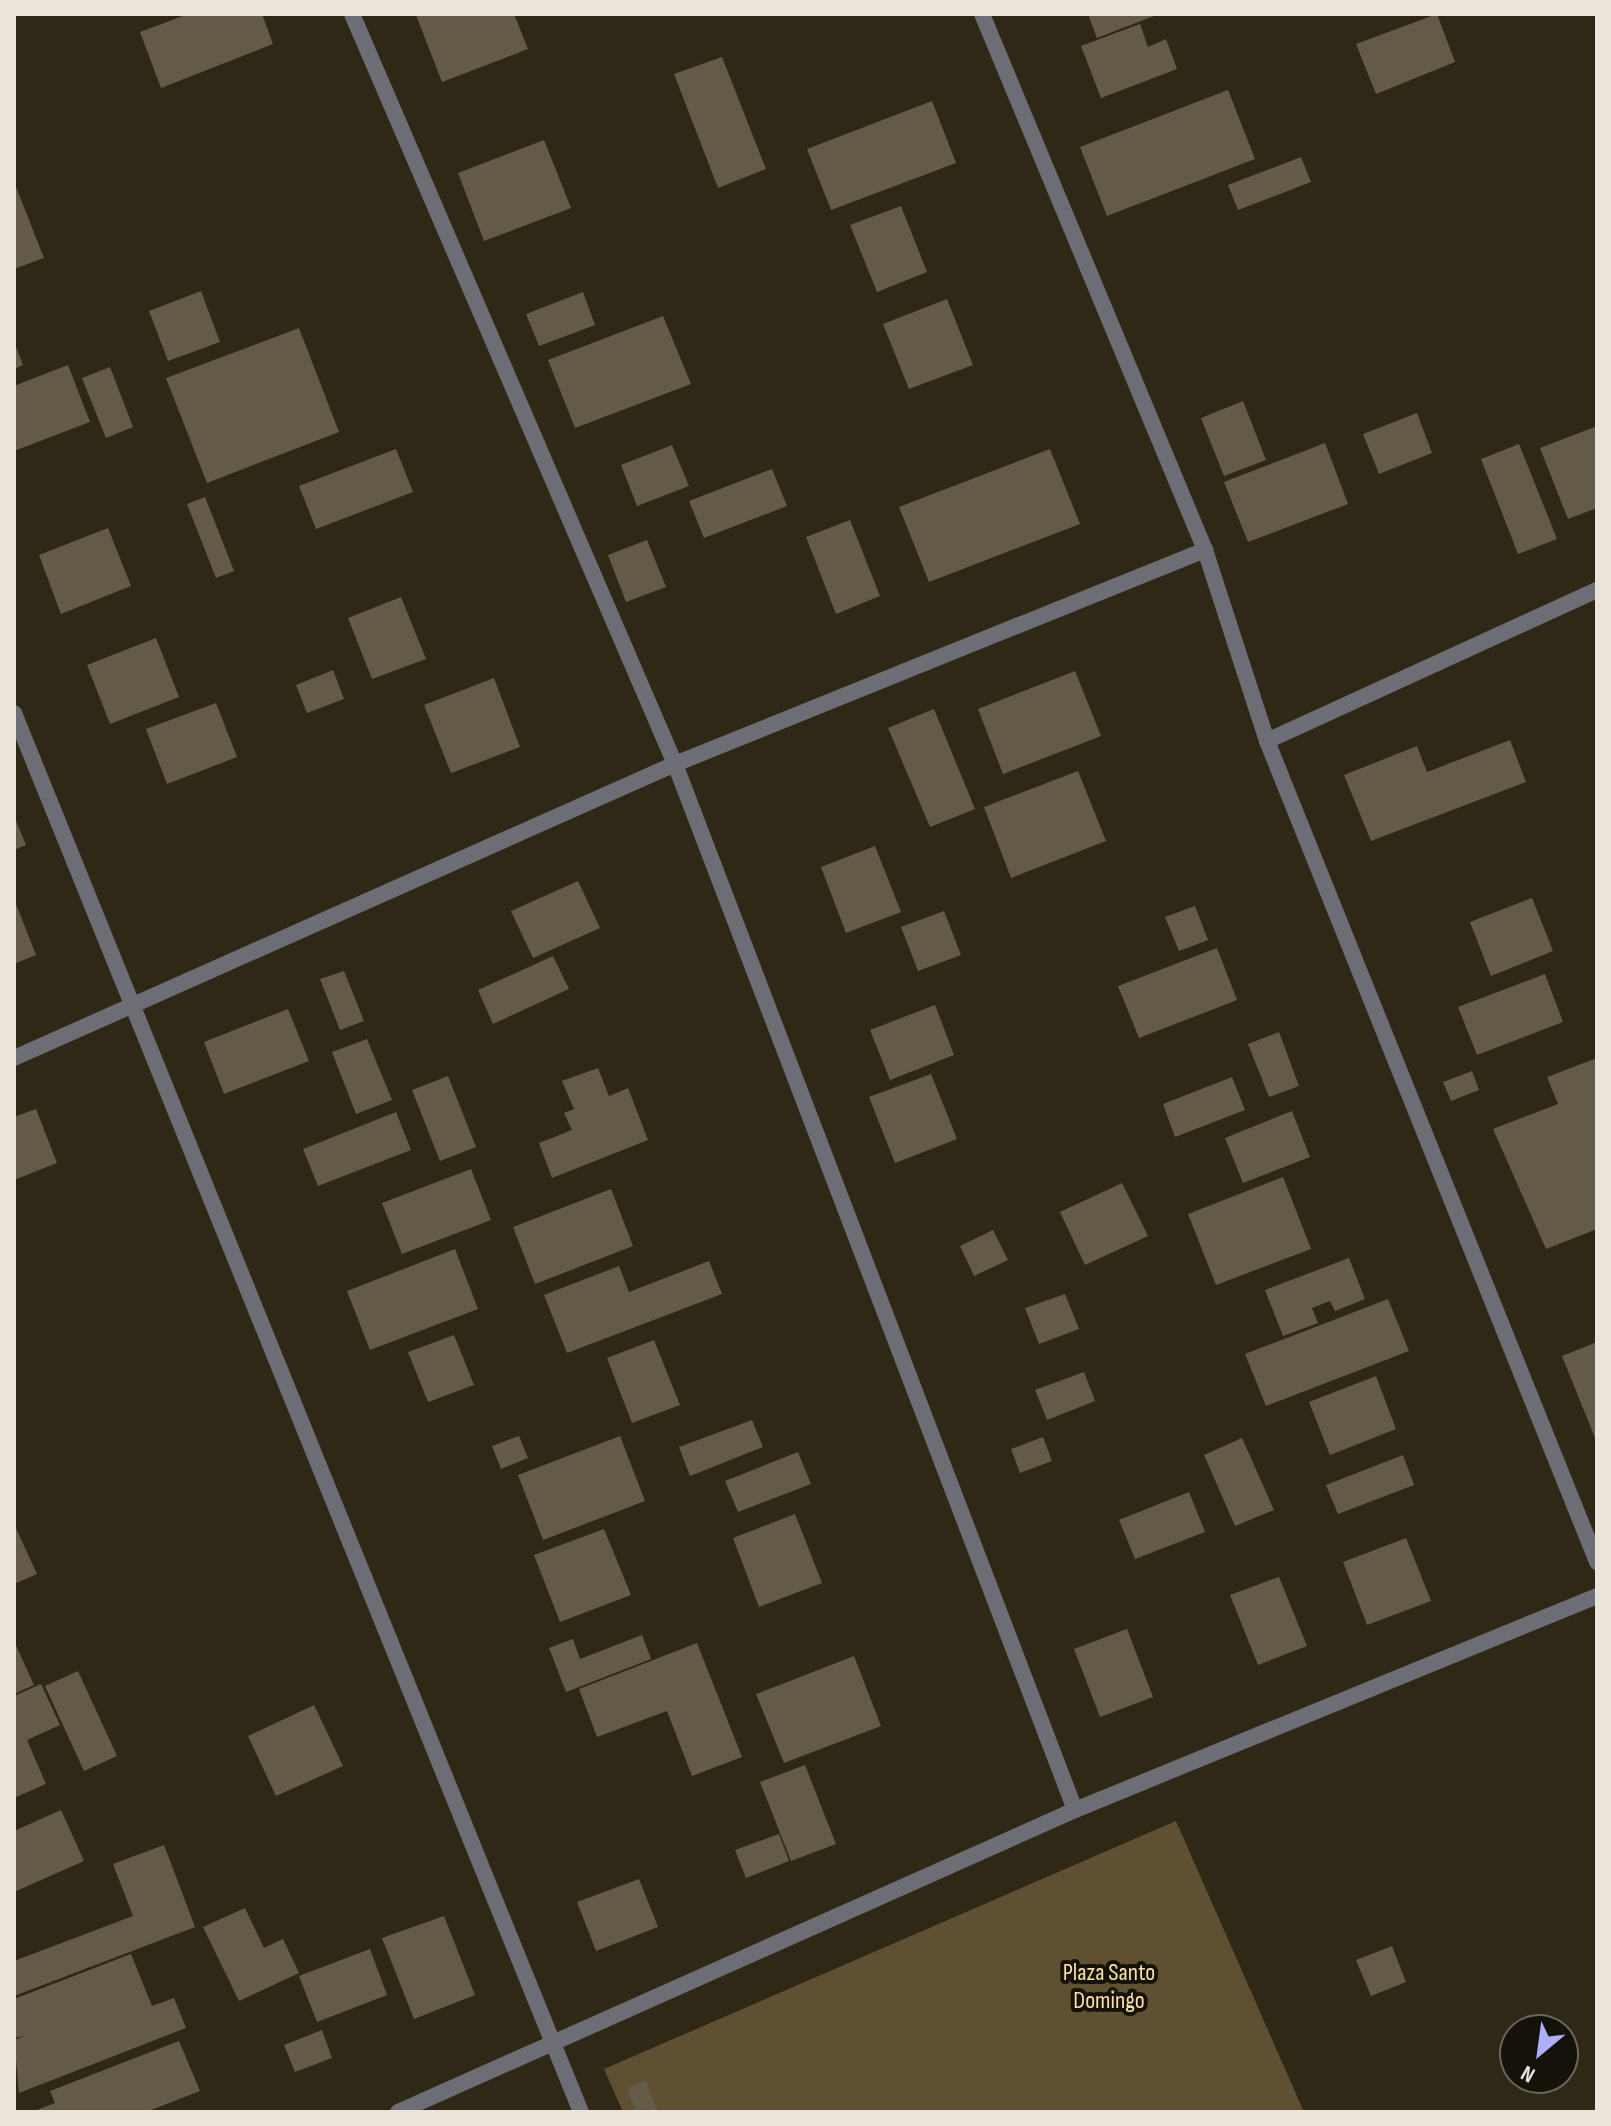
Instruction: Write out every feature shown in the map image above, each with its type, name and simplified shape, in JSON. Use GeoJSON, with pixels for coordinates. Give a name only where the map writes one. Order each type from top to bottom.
{"type":"FeatureCollection","features":[{"type":"Feature","properties":{"kind":"street"},"geometry":{"type":"LineString","coordinates":[[352,14],[675,764],[1075,1810]]}},
{"type":"Feature","properties":{"kind":"street"},"geometry":{"type":"LineString","coordinates":[[982,14],[1205,550],[1267,741],[1597,1562]]}},
{"type":"Feature","properties":{"kind":"street"},"geometry":{"type":"LineString","coordinates":[[14,1058],[675,764],[1205,550]]}},
{"type":"Feature","properties":{"kind":"street"},"geometry":{"type":"LineString","coordinates":[[1267,741],[1597,590]]}},
{"type":"Feature","properties":{"kind":"street"},"geometry":{"type":"LineString","coordinates":[[14,713],[551,2045],[581,2112]]}},
{"type":"Feature","properties":{"kind":"street"},"geometry":{"type":"LineString","coordinates":[[398,2112],[1075,1810],[1597,1596]]}},
{"type":"Feature","properties":{"kind":"green space","name":"Plaza Santo Domingo"},"geometry":{"type":"Polygon","coordinates":[[[1176,1821],[1304,2112],[623,2112],[604,2069],[1176,1821]]]}},
{"type":"Feature","properties":{"kind":"building"},"geometry":{"type":"Polygon","coordinates":[[[188,14],[262,14],[273,44],[161,88],[140,32],[188,14]]]}},
{"type":"Feature","properties":{"kind":"building"},"geometry":{"type":"Polygon","coordinates":[[[514,14],[528,49],[442,82],[416,15],[514,14]]]}},
{"type":"Feature","properties":{"kind":"building"},"geometry":{"type":"Polygon","coordinates":[[[1088,14],[1159,14],[1097,38],[1088,14]]]}},
{"type":"Feature","properties":{"kind":"building"},"geometry":{"type":"Polygon","coordinates":[[[1437,14],[1455,62],[1376,94],[1356,44],[1437,14]]]}},
{"type":"Feature","properties":{"kind":"building"},"geometry":{"type":"Polygon","coordinates":[[[1140,24],[1148,47],[1166,39],[1177,69],[1101,98],[1081,46],[1140,24]]]}},
{"type":"Feature","properties":{"kind":"building"},"geometry":{"type":"Polygon","coordinates":[[[722,57],[766,169],[718,188],[674,74],[722,57]]]}},
{"type":"Feature","properties":{"kind":"building"},"geometry":{"type":"Polygon","coordinates":[[[1228,90],[1255,159],[1107,216],[1080,147],[1228,90]]]}},
{"type":"Feature","properties":{"kind":"building"},"geometry":{"type":"Polygon","coordinates":[[[932,101],[956,163],[831,210],[807,149],[932,101]]]}},
{"type":"Feature","properties":{"kind":"building"},"geometry":{"type":"Polygon","coordinates":[[[544,140],[571,208],[484,241],[458,173],[544,140]]]}},
{"type":"Feature","properties":{"kind":"building"},"geometry":{"type":"Polygon","coordinates":[[[1301,157],[1311,182],[1238,210],[1228,185],[1301,157]]]}},
{"type":"Feature","properties":{"kind":"building"},"geometry":{"type":"Polygon","coordinates":[[[14,188],[44,258],[14,269],[14,188]]]}},
{"type":"Feature","properties":{"kind":"building"},"geometry":{"type":"Polygon","coordinates":[[[901,206],[927,272],[877,292],[850,225],[901,206]]]}},
{"type":"Feature","properties":{"kind":"building"},"geometry":{"type":"Polygon","coordinates":[[[201,291],[220,342],[168,361],[149,311],[201,291]]]}},
{"type":"Feature","properties":{"kind":"building"},"geometry":{"type":"Polygon","coordinates":[[[583,292],[595,325],[539,346],[526,314],[583,292]]]}},
{"type":"Feature","properties":{"kind":"building"},"geometry":{"type":"Polygon","coordinates":[[[947,299],[973,365],[909,389],[883,324],[947,299]]]}},
{"type":"Feature","properties":{"kind":"building"},"geometry":{"type":"Polygon","coordinates":[[[663,316],[691,384],[575,428],[548,360],[663,316]]]}},
{"type":"Feature","properties":{"kind":"building"},"geometry":{"type":"Polygon","coordinates":[[[299,328],[339,432],[207,483],[166,378],[299,328]]]}},
{"type":"Feature","properties":{"kind":"building"},"geometry":{"type":"Polygon","coordinates":[[[14,342],[23,365],[14,369],[14,342]]]}},
{"type":"Feature","properties":{"kind":"building"},"geometry":{"type":"Polygon","coordinates":[[[68,365],[90,422],[14,451],[14,386],[68,365]]]}},
{"type":"Feature","properties":{"kind":"building"},"geometry":{"type":"Polygon","coordinates":[[[110,367],[133,427],[106,438],[82,378],[110,367]]]}},
{"type":"Feature","properties":{"kind":"building"},"geometry":{"type":"Polygon","coordinates":[[[1243,401],[1266,460],[1224,476],[1201,418],[1243,401]]]}},
{"type":"Feature","properties":{"kind":"building"},"geometry":{"type":"Polygon","coordinates":[[[1417,413],[1432,453],[1379,474],[1363,434],[1417,413]]]}},
{"type":"Feature","properties":{"kind":"building"},"geometry":{"type":"Polygon","coordinates":[[[1597,426],[1597,508],[1568,519],[1540,448],[1597,426]]]}},
{"type":"Feature","properties":{"kind":"building"},"geometry":{"type":"Polygon","coordinates":[[[1325,443],[1348,504],[1248,542],[1224,482],[1325,443]]]}},
{"type":"Feature","properties":{"kind":"building"},"geometry":{"type":"Polygon","coordinates":[[[1519,444],[1557,539],[1518,554],[1481,459],[1519,444]]]}},
{"type":"Feature","properties":{"kind":"building"},"geometry":{"type":"Polygon","coordinates":[[[672,445],[689,486],[637,506],[621,465],[672,445]]]}},
{"type":"Feature","properties":{"kind":"building"},"geometry":{"type":"Polygon","coordinates":[[[396,449],[413,492],[316,529],[299,486],[396,449]]]}},
{"type":"Feature","properties":{"kind":"building"},"geometry":{"type":"Polygon","coordinates":[[[1050,449],[1080,524],[929,582],[899,507],[1050,449]]]}},
{"type":"Feature","properties":{"kind":"building"},"geometry":{"type":"Polygon","coordinates":[[[772,469],[787,506],[704,538],[689,501],[772,469]]]}},
{"type":"Feature","properties":{"kind":"building"},"geometry":{"type":"Polygon","coordinates":[[[205,497],[234,571],[216,578],[187,504],[205,497]]]}},
{"type":"Feature","properties":{"kind":"building"},"geometry":{"type":"Polygon","coordinates":[[[850,520],[880,596],[836,614],[806,537],[850,520]]]}},
{"type":"Feature","properties":{"kind":"building"},"geometry":{"type":"Polygon","coordinates":[[[108,528],[131,586],[61,614],[39,555],[108,528]]]}},
{"type":"Feature","properties":{"kind":"building"},"geometry":{"type":"Polygon","coordinates":[[[647,540],[666,587],[626,602],[608,555],[647,540]]]}},
{"type":"Feature","properties":{"kind":"building"},"geometry":{"type":"Polygon","coordinates":[[[401,597],[426,659],[372,679],[348,618],[401,597]]]}},
{"type":"Feature","properties":{"kind":"building"},"geometry":{"type":"Polygon","coordinates":[[[156,638],[179,697],[110,724],[87,665],[156,638]]]}},
{"type":"Feature","properties":{"kind":"building"},"geometry":{"type":"Polygon","coordinates":[[[333,670],[344,699],[307,713],[296,685],[333,670]]]}},
{"type":"Feature","properties":{"kind":"building"},"geometry":{"type":"Polygon","coordinates":[[[1075,671],[1101,736],[1003,774],[978,709],[1075,671]]]}},
{"type":"Feature","properties":{"kind":"building"},"geometry":{"type":"Polygon","coordinates":[[[494,678],[520,747],[451,773],[424,705],[494,678]]]}},
{"type":"Feature","properties":{"kind":"building"},"geometry":{"type":"Polygon","coordinates":[[[216,703],[237,757],[167,784],[146,729],[216,703]]]}},
{"type":"Feature","properties":{"kind":"building"},"geometry":{"type":"Polygon","coordinates":[[[934,709],[975,809],[930,827],[888,728],[934,709]]]}},
{"type":"Feature","properties":{"kind":"building"},"geometry":{"type":"Polygon","coordinates":[[[1510,740],[1526,782],[1371,841],[1344,775],[1417,746],[1427,772],[1510,740]]]}},
{"type":"Feature","properties":{"kind":"building"},"geometry":{"type":"Polygon","coordinates":[[[1078,771],[1106,841],[1011,878],[984,807],[1078,771]]]}},
{"type":"Feature","properties":{"kind":"building"},"geometry":{"type":"Polygon","coordinates":[[[14,816],[26,845],[14,850],[14,816]]]}},
{"type":"Feature","properties":{"kind":"building"},"geometry":{"type":"Polygon","coordinates":[[[875,846],[901,912],[846,933],[821,867],[875,846]]]}},
{"type":"Feature","properties":{"kind":"building"},"geometry":{"type":"Polygon","coordinates":[[[578,881],[600,928],[533,958],[511,911],[578,881]]]}},
{"type":"Feature","properties":{"kind":"building"},"geometry":{"type":"Polygon","coordinates":[[[1532,898],[1553,951],[1491,976],[1470,922],[1532,898]]]}},
{"type":"Feature","properties":{"kind":"building"},"geometry":{"type":"Polygon","coordinates":[[[14,899],[36,955],[14,964],[14,899]]]}},
{"type":"Feature","properties":{"kind":"building"},"geometry":{"type":"Polygon","coordinates":[[[1195,906],[1208,940],[1179,951],[1165,917],[1195,906]]]}},
{"type":"Feature","properties":{"kind":"building"},"geometry":{"type":"Polygon","coordinates":[[[944,911],[961,955],[918,971],[901,927],[944,911]]]}},
{"type":"Feature","properties":{"kind":"building"},"geometry":{"type":"Polygon","coordinates":[[[1217,948],[1237,1000],[1139,1038],[1118,986],[1217,948]]]}},
{"type":"Feature","properties":{"kind":"building"},"geometry":{"type":"Polygon","coordinates":[[[553,956],[569,989],[493,1024],[478,990],[553,956]]]}},
{"type":"Feature","properties":{"kind":"building"},"geometry":{"type":"Polygon","coordinates":[[[344,971],[364,1021],[340,1030],[320,979],[344,971]]]}},
{"type":"Feature","properties":{"kind":"building"},"geometry":{"type":"Polygon","coordinates":[[[1545,974],[1563,1022],[1477,1055],[1458,1007],[1545,974]]]}},
{"type":"Feature","properties":{"kind":"building"},"geometry":{"type":"Polygon","coordinates":[[[935,1005],[954,1055],[890,1080],[870,1030],[935,1005]]]}},
{"type":"Feature","properties":{"kind":"building"},"geometry":{"type":"Polygon","coordinates":[[[288,1009],[309,1061],[224,1094],[204,1042],[288,1009]]]}},
{"type":"Feature","properties":{"kind":"building"},"geometry":{"type":"Polygon","coordinates":[[[1279,1032],[1299,1086],[1269,1097],[1248,1044],[1279,1032]]]}},
{"type":"Feature","properties":{"kind":"building"},"geometry":{"type":"Polygon","coordinates":[[[367,1039],[392,1100],[356,1114],[332,1052],[367,1039]]]}},
{"type":"Feature","properties":{"kind":"building"},"geometry":{"type":"Polygon","coordinates":[[[1597,1058],[1597,1229],[1546,1249],[1493,1129],[1558,1104],[1547,1077],[1597,1058]]]}},
{"type":"Feature","properties":{"kind":"building"},"geometry":{"type":"Polygon","coordinates":[[[598,1068],[609,1096],[628,1088],[648,1140],[552,1178],[539,1143],[572,1130],[564,1113],[574,1109],[562,1081],[598,1068]]]}},
{"type":"Feature","properties":{"kind":"building"},"geometry":{"type":"Polygon","coordinates":[[[1472,1071],[1479,1090],[1451,1101],[1443,1082],[1472,1071]]]}},
{"type":"Feature","properties":{"kind":"building"},"geometry":{"type":"Polygon","coordinates":[[[931,1074],[957,1139],[895,1163],[869,1097],[931,1074]]]}},
{"type":"Feature","properties":{"kind":"building"},"geometry":{"type":"Polygon","coordinates":[[[448,1076],[476,1147],[440,1161],[412,1090],[448,1076]]]}},
{"type":"Feature","properties":{"kind":"building"},"geometry":{"type":"Polygon","coordinates":[[[1232,1077],[1245,1110],[1175,1137],[1163,1104],[1232,1077]]]}},
{"type":"Feature","properties":{"kind":"building"},"geometry":{"type":"Polygon","coordinates":[[[36,1109],[57,1163],[14,1180],[14,1117],[36,1109]]]}},
{"type":"Feature","properties":{"kind":"building"},"geometry":{"type":"Polygon","coordinates":[[[1292,1111],[1310,1157],[1243,1183],[1225,1138],[1292,1111]]]}},
{"type":"Feature","properties":{"kind":"building"},"geometry":{"type":"Polygon","coordinates":[[[396,1112],[411,1150],[318,1186],[303,1149],[396,1112]]]}},
{"type":"Feature","properties":{"kind":"building"},"geometry":{"type":"Polygon","coordinates":[[[471,1169],[491,1220],[402,1254],[382,1203],[471,1169]]]}},
{"type":"Feature","properties":{"kind":"building"},"geometry":{"type":"Polygon","coordinates":[[[1283,1177],[1311,1249],[1216,1285],[1188,1214],[1283,1177]]]}},
{"type":"Feature","properties":{"kind":"building"},"geometry":{"type":"Polygon","coordinates":[[[1122,1183],[1148,1236],[1085,1265],[1060,1212],[1122,1183]]]}},
{"type":"Feature","properties":{"kind":"building"},"geometry":{"type":"Polygon","coordinates":[[[611,1189],[633,1246],[535,1284],[513,1227],[611,1189]]]}},
{"type":"Feature","properties":{"kind":"building"},"geometry":{"type":"Polygon","coordinates":[[[993,1230],[1008,1260],[974,1276],[960,1246],[993,1230]]]}},
{"type":"Feature","properties":{"kind":"building"},"geometry":{"type":"Polygon","coordinates":[[[455,1249],[478,1309],[370,1350],[347,1291],[455,1249]]]}},
{"type":"Feature","properties":{"kind":"building"},"geometry":{"type":"Polygon","coordinates":[[[1349,1258],[1365,1299],[1335,1311],[1330,1301],[1312,1308],[1318,1323],[1283,1336],[1265,1290],[1349,1258]]]}},
{"type":"Feature","properties":{"kind":"building"},"geometry":{"type":"Polygon","coordinates":[[[709,1261],[722,1294],[567,1353],[544,1295],[619,1266],[629,1292],[709,1261]]]}},
{"type":"Feature","properties":{"kind":"building"},"geometry":{"type":"Polygon","coordinates":[[[1065,1294],[1079,1329],[1039,1344],[1025,1308],[1065,1294]]]}},
{"type":"Feature","properties":{"kind":"building"},"geometry":{"type":"Polygon","coordinates":[[[1388,1299],[1409,1351],[1266,1406],[1245,1354],[1388,1299]]]}},
{"type":"Feature","properties":{"kind":"building"},"geometry":{"type":"Polygon","coordinates":[[[454,1335],[474,1385],[428,1402],[408,1352],[454,1335]]]}},
{"type":"Feature","properties":{"kind":"building"},"geometry":{"type":"Polygon","coordinates":[[[654,1340],[680,1405],[632,1423],[607,1358],[654,1340]]]}},
{"type":"Feature","properties":{"kind":"building"},"geometry":{"type":"Polygon","coordinates":[[[1597,1342],[1597,1443],[1562,1356],[1597,1342]]]}},
{"type":"Feature","properties":{"kind":"building"},"geometry":{"type":"Polygon","coordinates":[[[1084,1372],[1095,1401],[1047,1420],[1035,1390],[1084,1372]]]}},
{"type":"Feature","properties":{"kind":"building"},"geometry":{"type":"Polygon","coordinates":[[[1376,1376],[1396,1429],[1330,1455],[1309,1402],[1376,1376]]]}},
{"type":"Feature","properties":{"kind":"building"},"geometry":{"type":"Polygon","coordinates":[[[752,1420],[763,1447],[690,1476],[679,1447],[752,1420]]]}},
{"type":"Feature","properties":{"kind":"building"},"geometry":{"type":"Polygon","coordinates":[[[519,1436],[528,1458],[501,1469],[492,1446],[519,1436]]]}},
{"type":"Feature","properties":{"kind":"building"},"geometry":{"type":"Polygon","coordinates":[[[620,1436],[645,1501],[543,1540],[518,1475],[620,1436]]]}},
{"type":"Feature","properties":{"kind":"building"},"geometry":{"type":"Polygon","coordinates":[[[1043,1437],[1052,1461],[1020,1473],[1011,1449],[1043,1437]]]}},
{"type":"Feature","properties":{"kind":"building"},"geometry":{"type":"Polygon","coordinates":[[[1242,1438],[1274,1510],[1235,1526],[1204,1455],[1242,1438]]]}},
{"type":"Feature","properties":{"kind":"building"},"geometry":{"type":"Polygon","coordinates":[[[798,1452],[811,1484],[738,1512],[725,1481],[798,1452]]]}},
{"type":"Feature","properties":{"kind":"building"},"geometry":{"type":"Polygon","coordinates":[[[1403,1455],[1414,1485],[1338,1514],[1326,1485],[1403,1455]]]}},
{"type":"Feature","properties":{"kind":"building"},"geometry":{"type":"Polygon","coordinates":[[[1189,1492],[1205,1532],[1135,1559],[1119,1520],[1189,1492]]]}},
{"type":"Feature","properties":{"kind":"building"},"geometry":{"type":"Polygon","coordinates":[[[795,1514],[822,1583],[759,1607],[733,1538],[795,1514]]]}},
{"type":"Feature","properties":{"kind":"building"},"geometry":{"type":"Polygon","coordinates":[[[14,1524],[37,1574],[14,1584],[14,1524]]]}},
{"type":"Feature","properties":{"kind":"building"},"geometry":{"type":"Polygon","coordinates":[[[604,1529],[631,1595],[560,1622],[534,1555],[604,1529]]]}},
{"type":"Feature","properties":{"kind":"building"},"geometry":{"type":"Polygon","coordinates":[[[1406,1538],[1431,1601],[1367,1625],[1343,1562],[1406,1538]]]}},
{"type":"Feature","properties":{"kind":"building"},"geometry":{"type":"Polygon","coordinates":[[[1279,1577],[1307,1646],[1258,1665],[1230,1595],[1279,1577]]]}},
{"type":"Feature","properties":{"kind":"building"},"geometry":{"type":"Polygon","coordinates":[[[1127,1629],[1153,1697],[1100,1717],[1074,1649],[1127,1629]]]}},
{"type":"Feature","properties":{"kind":"building"},"geometry":{"type":"Polygon","coordinates":[[[642,1635],[651,1659],[566,1692],[549,1648],[573,1639],[580,1659],[642,1635]]]}},
{"type":"Feature","properties":{"kind":"building"},"geometry":{"type":"Polygon","coordinates":[[[14,1641],[34,1685],[14,1694],[14,1641]]]}},
{"type":"Feature","properties":{"kind":"building"},"geometry":{"type":"Polygon","coordinates":[[[697,1643],[742,1757],[692,1776],[667,1711],[597,1737],[579,1689],[697,1643]]]}},
{"type":"Feature","properties":{"kind":"building"},"geometry":{"type":"Polygon","coordinates":[[[854,1656],[881,1726],[784,1763],[756,1694],[854,1656]]]}},
{"type":"Feature","properties":{"kind":"building"},"geometry":{"type":"Polygon","coordinates":[[[78,1671],[117,1756],[84,1771],[45,1686],[78,1671]]]}},
{"type":"Feature","properties":{"kind":"building"},"geometry":{"type":"Polygon","coordinates":[[[41,1684],[60,1725],[27,1740],[46,1784],[14,1798],[14,1696],[41,1684]]]}},
{"type":"Feature","properties":{"kind":"building"},"geometry":{"type":"Polygon","coordinates":[[[314,1705],[343,1766],[276,1796],[248,1736],[314,1705]]]}},
{"type":"Feature","properties":{"kind":"building"},"geometry":{"type":"Polygon","coordinates":[[[805,1765],[836,1844],[791,1861],[760,1782],[805,1765]]]}},
{"type":"Feature","properties":{"kind":"building"},"geometry":{"type":"Polygon","coordinates":[[[61,1810],[84,1861],[14,1892],[14,1831],[61,1810]]]}},
{"type":"Feature","properties":{"kind":"building"},"geometry":{"type":"Polygon","coordinates":[[[779,1834],[789,1861],[746,1878],[735,1850],[779,1834]]]}},
{"type":"Feature","properties":{"kind":"building"},"geometry":{"type":"Polygon","coordinates":[[[164,1845],[195,1927],[14,1996],[14,1961],[133,1916],[113,1864],[164,1845]]]}},
{"type":"Feature","properties":{"kind":"building"},"geometry":{"type":"Polygon","coordinates":[[[639,1879],[658,1927],[596,1951],[577,1902],[639,1879]]]}},
{"type":"Feature","properties":{"kind":"building"},"geometry":{"type":"Polygon","coordinates":[[[245,1908],[264,1948],[283,1939],[299,1973],[239,2001],[203,1927],[245,1908]]]}},
{"type":"Feature","properties":{"kind":"building"},"geometry":{"type":"Polygon","coordinates":[[[444,1916],[475,1995],[414,2019],[382,1938],[444,1916]]]}},
{"type":"Feature","properties":{"kind":"building"},"geometry":{"type":"Polygon","coordinates":[[[1392,1946],[1406,1982],[1371,1996],[1356,1960],[1392,1946]]]}},
{"type":"Feature","properties":{"kind":"building"},"geometry":{"type":"Polygon","coordinates":[[[370,1949],[387,1995],[317,2022],[299,1976],[370,1949]]]}},
{"type":"Feature","properties":{"kind":"building"},"geometry":{"type":"Polygon","coordinates":[[[131,1954],[152,2006],[174,1998],[186,2028],[19,2093],[14,2040],[25,2036],[14,2038],[14,1999],[131,1954]]]}},
{"type":"Feature","properties":{"kind":"building"},"geometry":{"type":"Polygon","coordinates":[[[322,2030],[332,2058],[295,2072],[284,2045],[322,2030]]]}},
{"type":"Feature","properties":{"kind":"building"},"geometry":{"type":"Polygon","coordinates":[[[179,2041],[200,2091],[146,2112],[32,2112],[55,2103],[50,2091],[179,2041]]]}},
{"type":"Feature","properties":{"kind":"building"},"geometry":{"type":"Polygon","coordinates":[[[646,2080],[658,2112],[636,2112],[627,2088],[646,2080]]]}}]}
